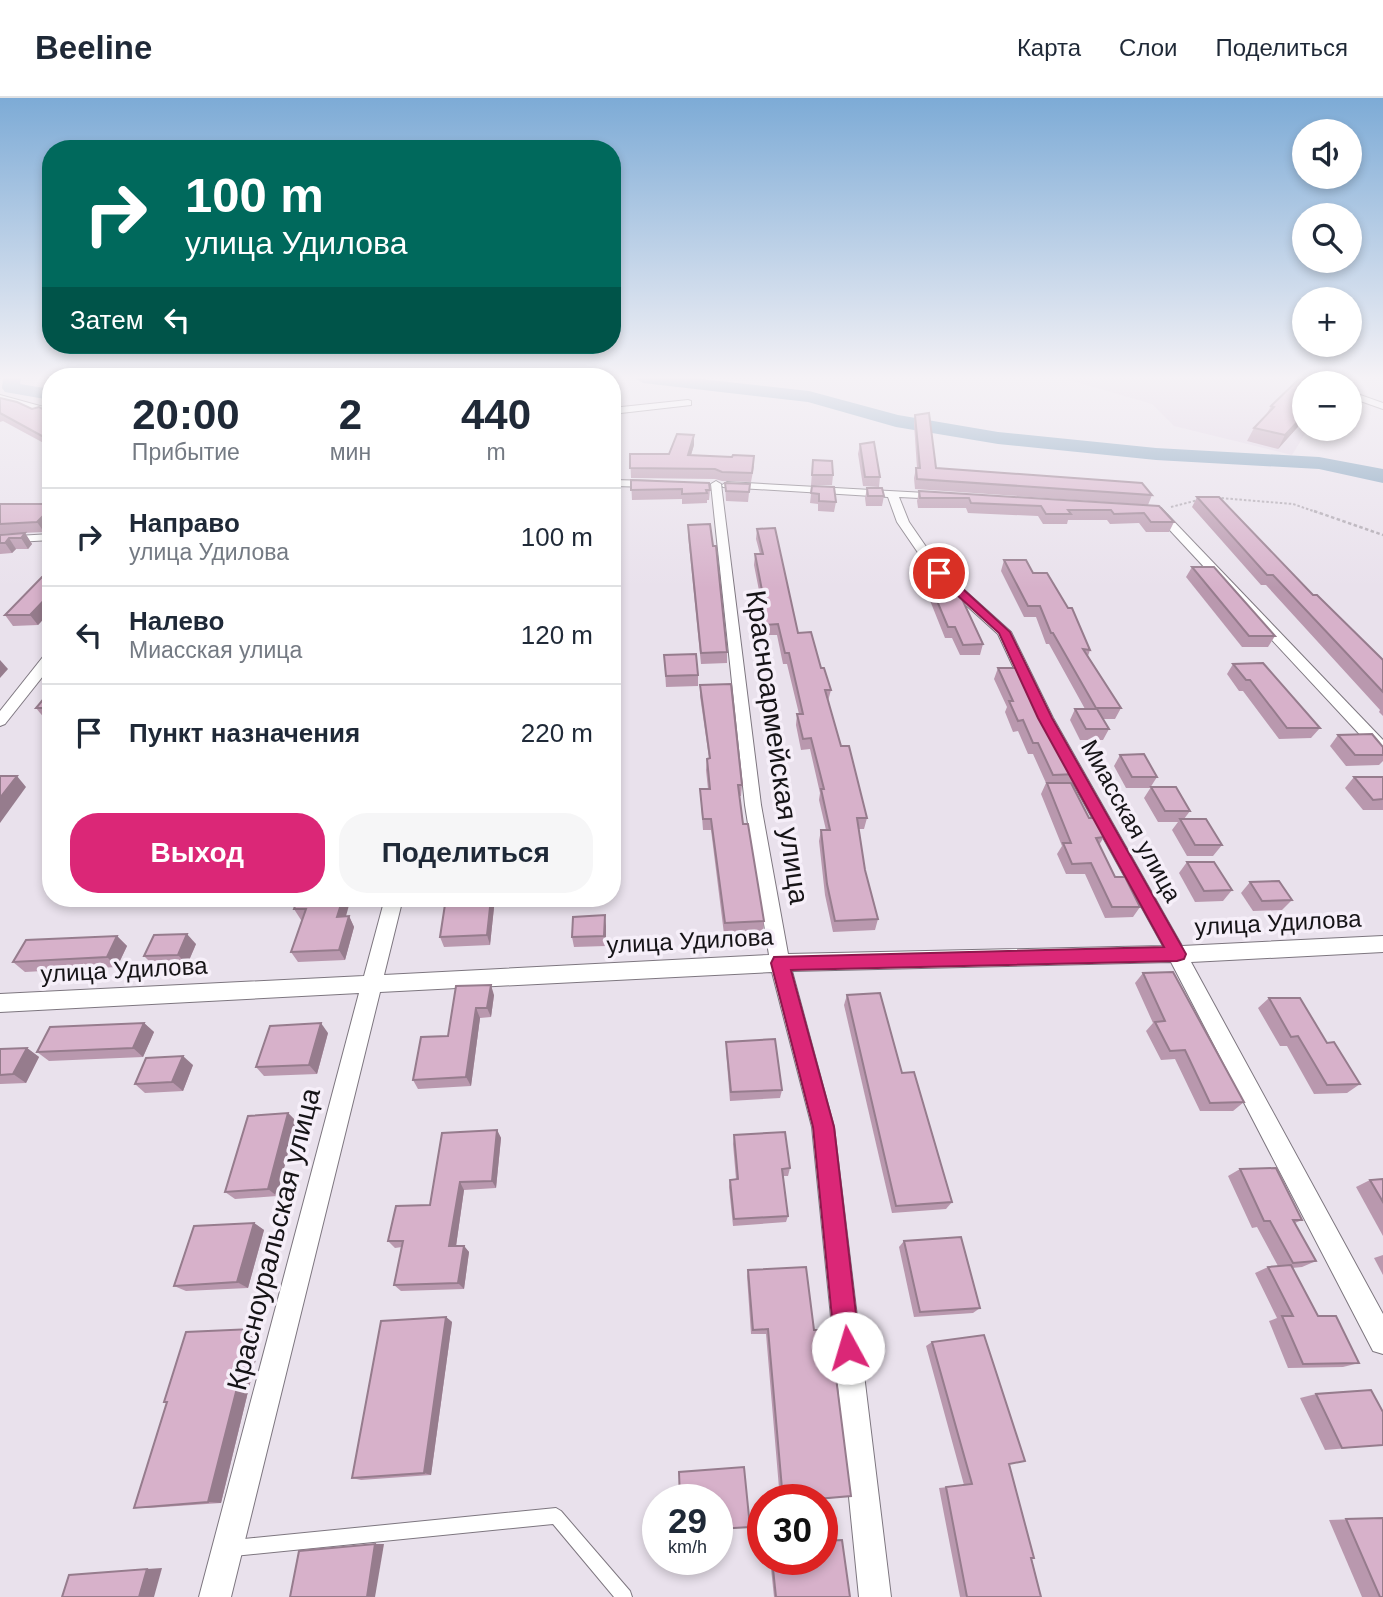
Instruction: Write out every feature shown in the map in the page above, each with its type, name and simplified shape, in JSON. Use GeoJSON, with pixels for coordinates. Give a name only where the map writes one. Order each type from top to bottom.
{"type":"FeatureCollection","features":[{"type":"Feature","properties":{"kind":"street"},"geometry":{"type":"LineString","coordinates":[[621,483],[670,484]]}},
{"type":"Feature","properties":{"kind":"street","name":"Красноармейская улица"},"geometry":{"type":"LineString","coordinates":[[875,1597],[823,1127],[780,963],[752,805],[710,484],[892,493]]}},
{"type":"Feature","properties":{"kind":"street"},"geometry":{"type":"LineString","coordinates":[[892,493],[959,497]]}},
{"type":"Feature","properties":{"kind":"street","name":"Миасская улица"},"geometry":{"type":"LineString","coordinates":[[892,493],[903,522],[939,573],[1004,632],[1045,718],[1177,954],[1383,1341]]}},
{"type":"Feature","properties":{"kind":"street"},"geometry":{"type":"LineString","coordinates":[[1152,510],[1383,749]]}},
{"type":"Feature","properties":{"kind":"street"},"geometry":{"type":"LineString","coordinates":[[0,540],[42,538]]}},
{"type":"Feature","properties":{"kind":"street"},"geometry":{"type":"LineString","coordinates":[[0,721],[42,667]]}},
{"type":"Feature","properties":{"kind":"street","name":"Красноуральская улица"},"geometry":{"type":"LineString","coordinates":[[215,1597],[392,907]]}},
{"type":"Feature","properties":{"kind":"street","name":"улица Удилова"},"geometry":{"type":"LineString","coordinates":[[0,1003],[780,963],[1177,954],[1383,944]]}},
{"type":"Feature","properties":{"kind":"lane"},"geometry":{"type":"LineString","coordinates":[[227,1549],[556,1516],[624,1597]]}},
{"type":"Feature","properties":{"kind":"path"},"geometry":{"type":"LineString","coordinates":[[1152,510],[1211,496],[1293,503],[1383,535]]}},
{"type":"Feature","properties":{"kind":"shaded area"},"geometry":{"type":"Polygon","coordinates":[[[1263,448],[1296,448],[1292,455],[1263,448]]]}},
{"type":"Feature","properties":{"kind":"building"},"geometry":{"type":"Polygon","coordinates":[[[671,448],[690,448],[688,455],[754,456],[752,473],[722,472],[715,469],[630,468],[630,454],[669,454],[671,448]]]}},
{"type":"Feature","properties":{"kind":"building"},"geometry":{"type":"Polygon","coordinates":[[[861,448],[875,448],[880,477],[865,477],[861,448]]]}},
{"type":"Feature","properties":{"kind":"building"},"geometry":{"type":"Polygon","coordinates":[[[918,448],[933,448],[936,468],[1142,483],[1152,495],[917,479],[916,468],[920,468],[918,448]]]}},
{"type":"Feature","properties":{"kind":"building"},"geometry":{"type":"Polygon","coordinates":[[[813,460],[832,461],[833,475],[812,475],[813,460]]]}},
{"type":"Feature","properties":{"kind":"building"},"geometry":{"type":"Polygon","coordinates":[[[631,480],[709,483],[710,490],[706,490],[707,493],[682,494],[682,489],[631,490],[631,480]]]}},
{"type":"Feature","properties":{"kind":"building"},"geometry":{"type":"Polygon","coordinates":[[[725,483],[750,484],[749,492],[726,491],[725,483]]]}},
{"type":"Feature","properties":{"kind":"building"},"geometry":{"type":"Polygon","coordinates":[[[812,486],[834,487],[836,502],[819,501],[819,494],[811,493],[812,486]]]}},
{"type":"Feature","properties":{"kind":"building"},"geometry":{"type":"Polygon","coordinates":[[[867,488],[882,488],[884,496],[868,496],[867,488]]]}},
{"type":"Feature","properties":{"kind":"building"},"geometry":{"type":"Polygon","coordinates":[[[919,491],[1159,506],[1174,522],[1151,522],[1144,513],[1114,514],[1111,510],[1068,510],[1071,514],[1046,514],[1041,506],[971,503],[969,498],[920,498],[919,491]]]}},
{"type":"Feature","properties":{"kind":"building"},"geometry":{"type":"Polygon","coordinates":[[[1197,497],[1219,497],[1313,595],[1317,595],[1383,660],[1383,692],[1273,575],[1267,575],[1197,497]]]}},
{"type":"Feature","properties":{"kind":"building"},"geometry":{"type":"Polygon","coordinates":[[[0,504],[42,504],[42,517],[37,522],[0,524],[0,504]]]}},
{"type":"Feature","properties":{"kind":"building"},"geometry":{"type":"Polygon","coordinates":[[[710,524],[713,546],[716,546],[727,652],[701,653],[688,525],[710,524]]]}},
{"type":"Feature","properties":{"kind":"building"},"geometry":{"type":"Polygon","coordinates":[[[775,528],[798,633],[811,632],[821,668],[824,668],[831,690],[825,690],[841,746],[849,746],[867,818],[857,818],[865,870],[878,919],[835,921],[827,884],[821,830],[830,830],[821,789],[824,789],[811,738],[803,739],[797,714],[803,714],[789,653],[785,653],[778,624],[765,625],[761,606],[765,606],[755,554],[763,554],[757,529],[775,528]]]}},
{"type":"Feature","properties":{"kind":"building"},"geometry":{"type":"Polygon","coordinates":[[[25,533],[21,538],[9,538],[5,543],[0,543],[0,535],[25,533]]]}},
{"type":"Feature","properties":{"kind":"building"},"geometry":{"type":"Polygon","coordinates":[[[1004,560],[1026,560],[1033,573],[1047,573],[1068,608],[1072,608],[1090,650],[1083,649],[1121,708],[1096,708],[1051,633],[1040,606],[1028,606],[1004,560]]]}},
{"type":"Feature","properties":{"kind":"building"},"geometry":{"type":"Polygon","coordinates":[[[921,563],[931,563],[956,586],[983,644],[963,645],[955,627],[948,627],[921,563]]]}},
{"type":"Feature","properties":{"kind":"building"},"geometry":{"type":"Polygon","coordinates":[[[1192,567],[1214,567],[1275,636],[1249,636],[1192,567]]]}},
{"type":"Feature","properties":{"kind":"building"},"geometry":{"type":"Polygon","coordinates":[[[42,577],[42,602],[30,615],[5,615],[42,577]]]}},
{"type":"Feature","properties":{"kind":"building"},"geometry":{"type":"Polygon","coordinates":[[[696,654],[698,675],[666,676],[664,655],[696,654]]]}},
{"type":"Feature","properties":{"kind":"building"},"geometry":{"type":"Polygon","coordinates":[[[1263,663],[1320,728],[1287,728],[1250,680],[1246,680],[1233,664],[1263,663]]]}},
{"type":"Feature","properties":{"kind":"building"},"geometry":{"type":"Polygon","coordinates":[[[998,668],[1020,668],[1028,686],[1024,686],[1042,722],[1047,722],[1061,752],[1064,752],[1077,774],[1053,775],[1038,743],[1033,743],[1023,720],[1018,721],[1009,701],[1013,701],[998,668]]]}},
{"type":"Feature","properties":{"kind":"building"},"geometry":{"type":"Polygon","coordinates":[[[731,684],[742,785],[738,785],[743,824],[748,824],[764,921],[725,923],[711,819],[703,819],[700,789],[710,789],[707,759],[710,758],[700,685],[731,684]]]}},
{"type":"Feature","properties":{"kind":"building"},"geometry":{"type":"Polygon","coordinates":[[[1075,709],[1097,709],[1109,729],[1086,729],[1075,709]]]}},
{"type":"Feature","properties":{"kind":"building"},"geometry":{"type":"Polygon","coordinates":[[[1372,734],[1383,747],[1383,755],[1355,755],[1338,735],[1372,734]]]}},
{"type":"Feature","properties":{"kind":"building"},"geometry":{"type":"Polygon","coordinates":[[[1144,754],[1157,777],[1132,777],[1120,755],[1144,754]]]}},
{"type":"Feature","properties":{"kind":"building"},"geometry":{"type":"Polygon","coordinates":[[[0,776],[17,776],[0,798],[0,776]]]}},
{"type":"Feature","properties":{"kind":"building"},"geometry":{"type":"Polygon","coordinates":[[[1354,777],[1383,777],[1383,799],[1373,800],[1354,777]]]}},
{"type":"Feature","properties":{"kind":"building"},"geometry":{"type":"Polygon","coordinates":[[[1047,783],[1071,783],[1089,818],[1094,818],[1104,837],[1096,838],[1115,877],[1125,877],[1140,907],[1112,907],[1091,863],[1072,864],[1063,843],[1071,843],[1047,783]]]}},
{"type":"Feature","properties":{"kind":"building"},"geometry":{"type":"Polygon","coordinates":[[[1151,787],[1176,787],[1190,811],[1165,811],[1151,787]]]}},
{"type":"Feature","properties":{"kind":"building"},"geometry":{"type":"Polygon","coordinates":[[[1180,819],[1206,819],[1222,845],[1195,845],[1180,819]]]}},
{"type":"Feature","properties":{"kind":"building"},"geometry":{"type":"Polygon","coordinates":[[[1187,862],[1214,862],[1232,890],[1204,891],[1187,862]]]}},
{"type":"Feature","properties":{"kind":"building"},"geometry":{"type":"Polygon","coordinates":[[[1279,881],[1292,900],[1262,901],[1250,882],[1279,881]]]}},
{"type":"Feature","properties":{"kind":"building"},"geometry":{"type":"Polygon","coordinates":[[[340,907],[337,917],[349,916],[339,950],[291,952],[306,909],[294,909],[340,907]]]}},
{"type":"Feature","properties":{"kind":"building"},"geometry":{"type":"Polygon","coordinates":[[[445,907],[490,907],[487,935],[440,937],[445,907]]]}},
{"type":"Feature","properties":{"kind":"building"},"geometry":{"type":"Polygon","coordinates":[[[605,915],[604,936],[572,937],[573,917],[605,915]]]}},
{"type":"Feature","properties":{"kind":"building"},"geometry":{"type":"Polygon","coordinates":[[[187,934],[178,955],[144,956],[154,935],[187,934]]]}},
{"type":"Feature","properties":{"kind":"building"},"geometry":{"type":"Polygon","coordinates":[[[117,936],[107,957],[13,962],[26,940],[117,936]]]}},
{"type":"Feature","properties":{"kind":"building"},"geometry":{"type":"Polygon","coordinates":[[[1173,972],[1244,1102],[1210,1103],[1185,1050],[1170,1051],[1155,1022],[1165,1021],[1143,973],[1173,972]]]}},
{"type":"Feature","properties":{"kind":"building"},"geometry":{"type":"Polygon","coordinates":[[[491,985],[487,1008],[476,1008],[466,1077],[413,1080],[421,1037],[448,1036],[456,986],[491,985]]]}},
{"type":"Feature","properties":{"kind":"building"},"geometry":{"type":"Polygon","coordinates":[[[880,993],[902,1073],[914,1072],[952,1202],[896,1206],[847,995],[880,993]]]}},
{"type":"Feature","properties":{"kind":"building"},"geometry":{"type":"Polygon","coordinates":[[[1269,998],[1300,998],[1327,1043],[1334,1042],[1360,1084],[1327,1085],[1298,1036],[1291,1037],[1269,998]]]}},
{"type":"Feature","properties":{"kind":"building"},"geometry":{"type":"Polygon","coordinates":[[[144,1023],[133,1048],[37,1052],[50,1027],[144,1023]]]}},
{"type":"Feature","properties":{"kind":"building"},"geometry":{"type":"Polygon","coordinates":[[[321,1023],[309,1065],[256,1067],[270,1026],[321,1023]]]}},
{"type":"Feature","properties":{"kind":"building"},"geometry":{"type":"Polygon","coordinates":[[[775,1039],[782,1090],[731,1092],[726,1042],[775,1039]]]}},
{"type":"Feature","properties":{"kind":"building"},"geometry":{"type":"Polygon","coordinates":[[[27,1048],[13,1074],[0,1075],[0,1049],[27,1048]]]}},
{"type":"Feature","properties":{"kind":"building"},"geometry":{"type":"Polygon","coordinates":[[[183,1056],[172,1082],[135,1084],[146,1058],[183,1056]]]}},
{"type":"Feature","properties":{"kind":"building"},"geometry":{"type":"Polygon","coordinates":[[[288,1113],[268,1189],[225,1192],[248,1116],[288,1113]]]}},
{"type":"Feature","properties":{"kind":"building"},"geometry":{"type":"Polygon","coordinates":[[[497,1130],[492,1181],[460,1182],[449,1246],[464,1246],[458,1283],[394,1285],[403,1241],[388,1241],[396,1206],[430,1205],[442,1133],[497,1130]]]}},
{"type":"Feature","properties":{"kind":"building"},"geometry":{"type":"Polygon","coordinates":[[[785,1132],[790,1168],[782,1169],[788,1216],[734,1219],[730,1180],[738,1179],[734,1135],[785,1132]]]}},
{"type":"Feature","properties":{"kind":"building"},"geometry":{"type":"Polygon","coordinates":[[[1276,1168],[1302,1220],[1293,1220],[1316,1261],[1293,1263],[1270,1221],[1264,1221],[1240,1169],[1276,1168]]]}},
{"type":"Feature","properties":{"kind":"building"},"geometry":{"type":"Polygon","coordinates":[[[1383,1179],[1383,1202],[1370,1180],[1383,1179]]]}},
{"type":"Feature","properties":{"kind":"building"},"geometry":{"type":"Polygon","coordinates":[[[254,1223],[237,1282],[174,1286],[194,1226],[254,1223]]]}},
{"type":"Feature","properties":{"kind":"building"},"geometry":{"type":"Polygon","coordinates":[[[961,1237],[980,1308],[920,1312],[904,1241],[961,1237]]]}},
{"type":"Feature","properties":{"kind":"building"},"geometry":{"type":"Polygon","coordinates":[[[1291,1265],[1318,1316],[1336,1316],[1359,1363],[1303,1364],[1282,1316],[1293,1316],[1268,1267],[1291,1265]]]}},
{"type":"Feature","properties":{"kind":"building"},"geometry":{"type":"Polygon","coordinates":[[[806,1267],[814,1330],[830,1330],[851,1496],[838,1497],[838,1484],[782,1484],[768,1329],[753,1330],[748,1270],[806,1267]]]}},
{"type":"Feature","properties":{"kind":"building"},"geometry":{"type":"Polygon","coordinates":[[[446,1317],[424,1473],[352,1478],[381,1321],[446,1317]]]}},
{"type":"Feature","properties":{"kind":"building"},"geometry":{"type":"Polygon","coordinates":[[[252,1329],[208,1502],[134,1508],[186,1332],[252,1329]]]}},
{"type":"Feature","properties":{"kind":"building"},"geometry":{"type":"Polygon","coordinates":[[[984,1335],[1025,1461],[1009,1464],[1034,1558],[1031,1558],[1041,1597],[967,1597],[946,1487],[972,1484],[932,1342],[984,1335]]]}},
{"type":"Feature","properties":{"kind":"building"},"geometry":{"type":"Polygon","coordinates":[[[1371,1390],[1383,1412],[1383,1445],[1342,1448],[1316,1394],[1371,1390]]]}},
{"type":"Feature","properties":{"kind":"building"},"geometry":{"type":"Polygon","coordinates":[[[744,1467],[747,1527],[733,1528],[733,1484],[679,1484],[679,1472],[744,1467]]]}},
{"type":"Feature","properties":{"kind":"building"},"geometry":{"type":"Polygon","coordinates":[[[1383,1518],[1383,1597],[1380,1597],[1346,1519],[1383,1518]]]}},
{"type":"Feature","properties":{"kind":"building"},"geometry":{"type":"Polygon","coordinates":[[[838,1540],[842,1540],[850,1597],[776,1597],[774,1575],[838,1575],[838,1540]]]}},
{"type":"Feature","properties":{"kind":"building"},"geometry":{"type":"Polygon","coordinates":[[[375,1544],[367,1597],[290,1597],[299,1551],[375,1544]]]}},
{"type":"Feature","properties":{"kind":"building"},"geometry":{"type":"Polygon","coordinates":[[[147,1569],[139,1597],[62,1597],[69,1575],[147,1569]]]}},
{"type":"Feature","properties":{"kind":"waterway"},"geometry":{"type":"LineString","coordinates":[[1096,448],[1319,463],[1383,476]]}},
{"type":"Feature","properties":{"kind":"route"},"geometry":{"type":"LineString","coordinates":[[848,1348],[823,1127],[780,963],[1177,954],[1045,718],[1004,632],[939,573]]}}]}
